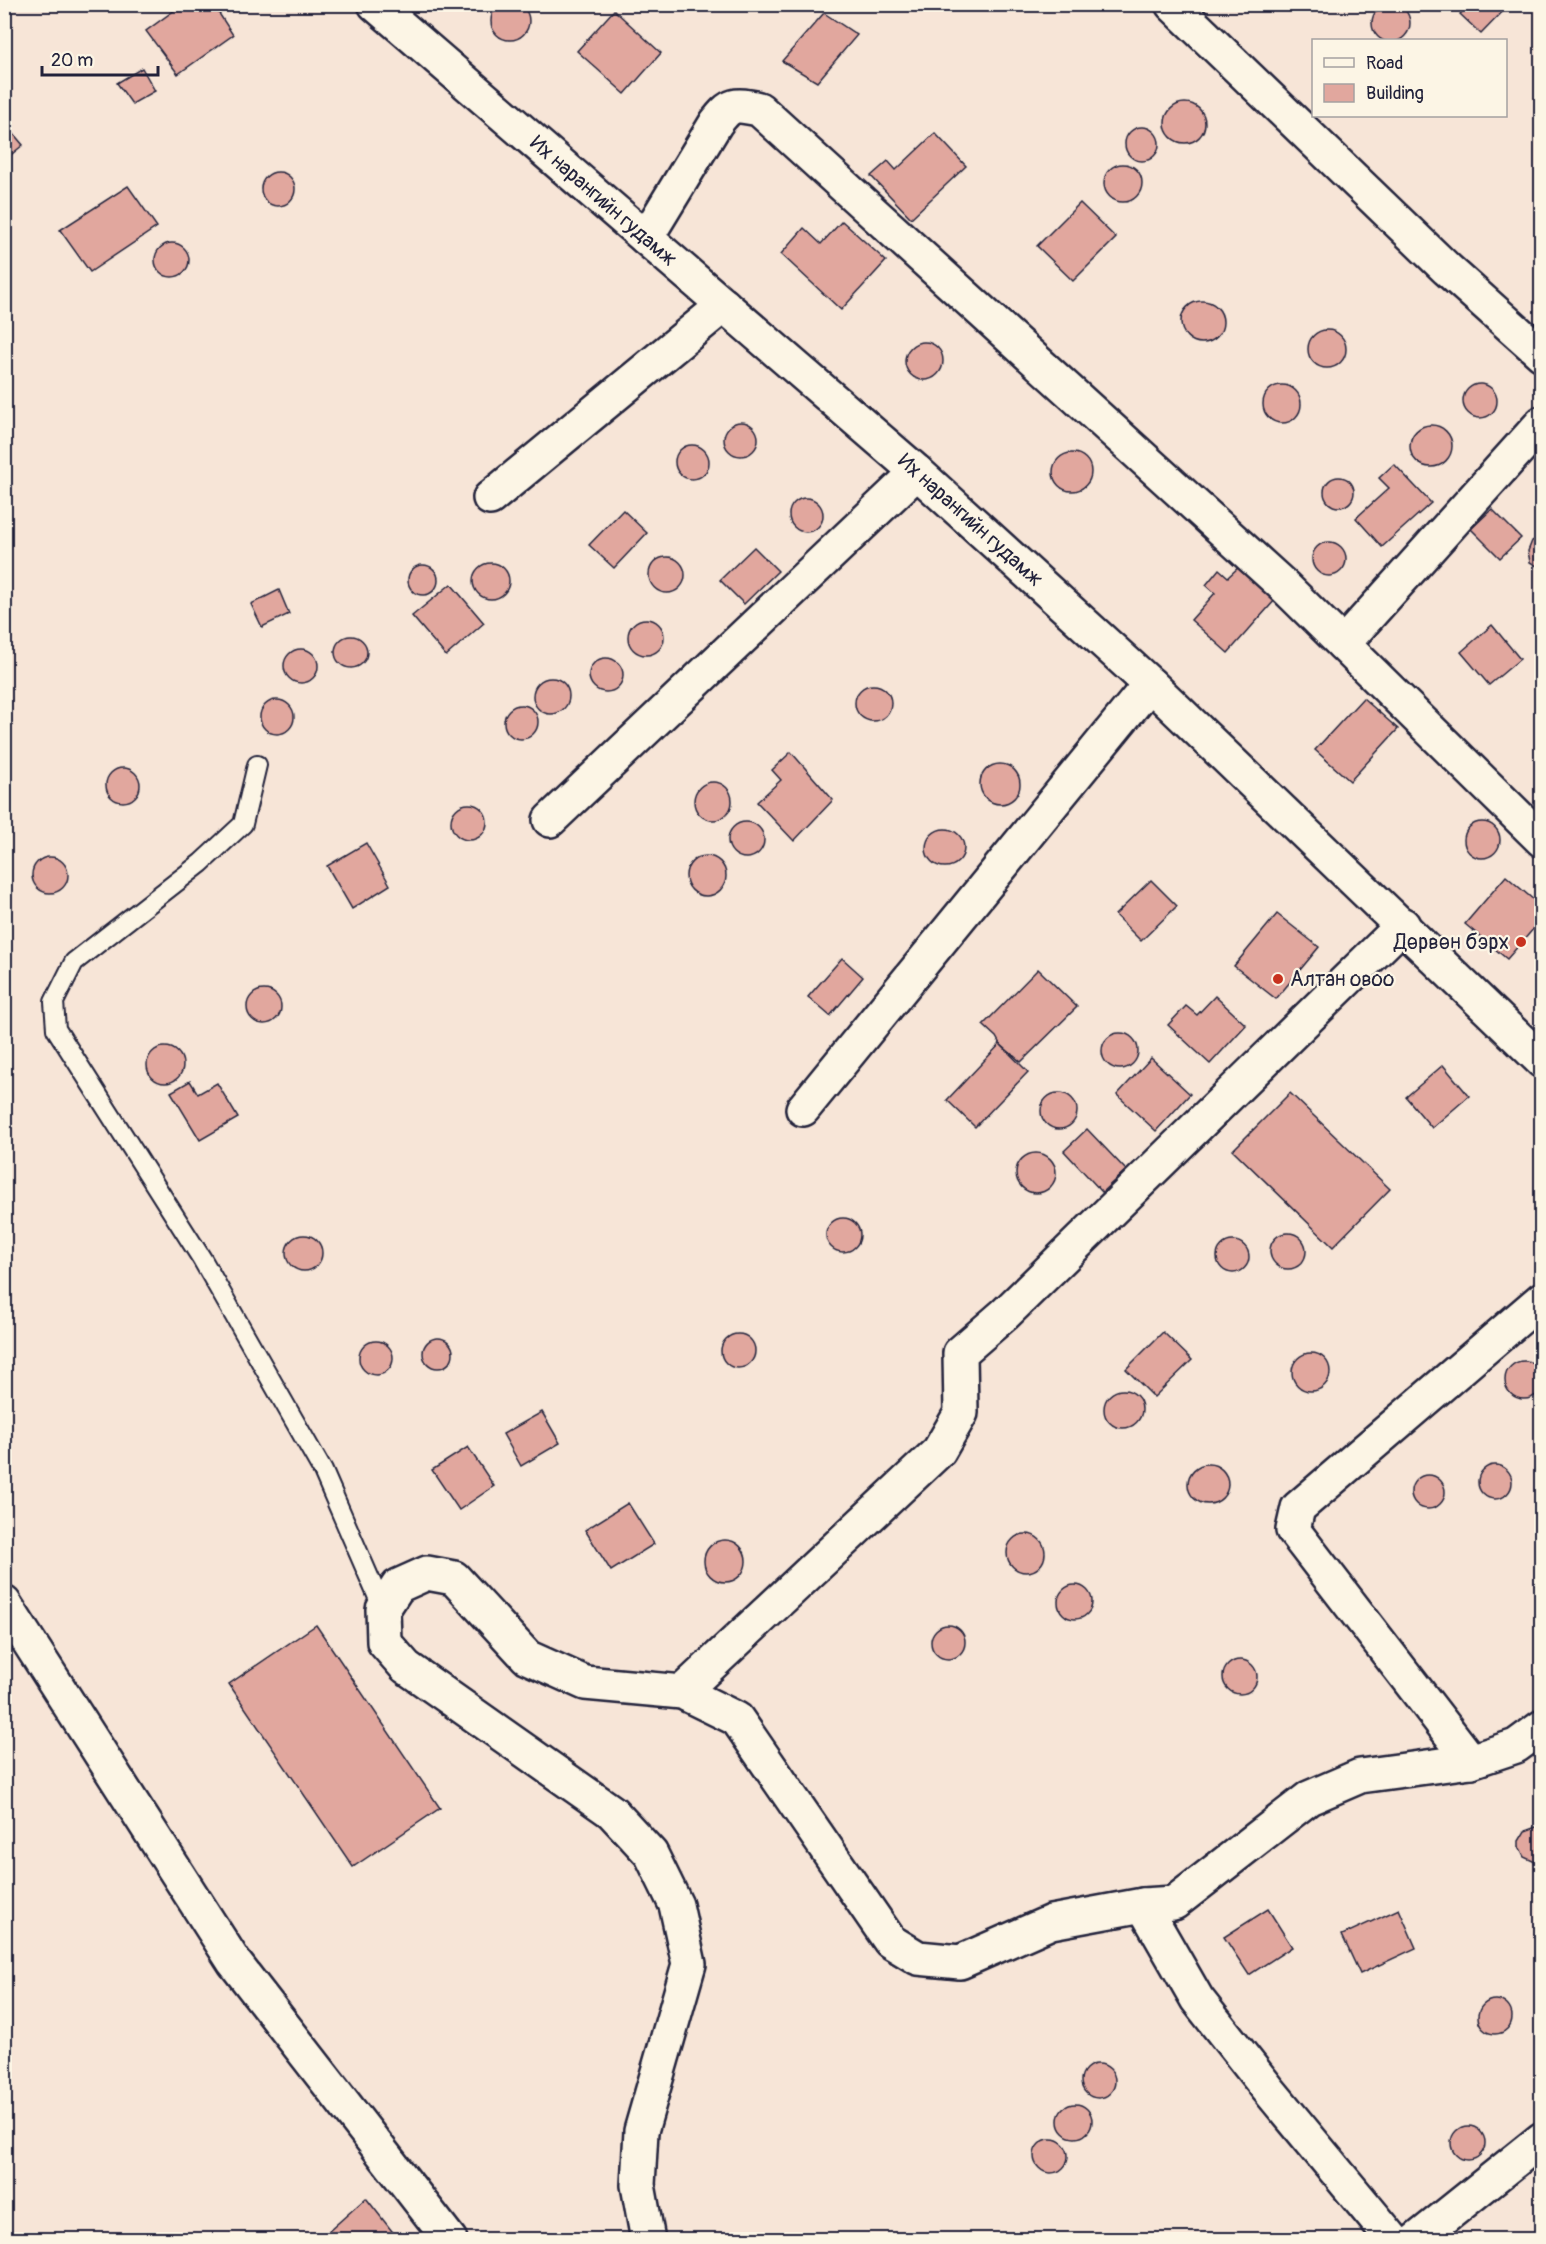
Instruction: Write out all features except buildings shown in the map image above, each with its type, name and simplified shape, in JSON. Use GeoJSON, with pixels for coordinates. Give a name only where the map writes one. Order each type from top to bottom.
{"type":"FeatureCollection","features":[{"type":"Feature","properties":{"kind":"street","name":"Их нарангийн гудамж"},"geometry":{"type":"LineString","coordinates":[[375,4],[916,471],[1150,684],[1542,1061]]}},
{"type":"Feature","properties":{"kind":"street"},"geometry":{"type":"LineString","coordinates":[[1172,4],[1447,269],[1542,354]]}},
{"type":"Feature","properties":{"kind":"street"},"geometry":{"type":"LineString","coordinates":[[646,238],[726,110],[737,104],[759,109],[1285,587],[1542,840]]}},
{"type":"Feature","properties":{"kind":"street"},"geometry":{"type":"LineString","coordinates":[[490,498],[724,305]]}},
{"type":"Feature","properties":{"kind":"street"},"geometry":{"type":"LineString","coordinates":[[1343,644],[1542,423]]}},
{"type":"Feature","properties":{"kind":"street"},"geometry":{"type":"LineString","coordinates":[[550,820],[916,471]]}},
{"type":"Feature","properties":{"kind":"street"},"geometry":{"type":"LineString","coordinates":[[803,1109],[1150,684]]}},
{"type":"Feature","properties":{"kind":"street"},"geometry":{"type":"LineString","coordinates":[[682,1692],[939,1451],[961,1413],[960,1353],[1013,1306],[1403,926]]}},
{"type":"Feature","properties":{"kind":"street"},"geometry":{"type":"LineString","coordinates":[[1471,1761],[1293,1530],[1298,1508],[1542,1299]]}},
{"type":"Feature","properties":{"kind":"street"},"geometry":{"type":"LineString","coordinates":[[648,2240],[638,2185],[641,2131],[689,1964],[676,1905],[651,1854],[612,1812],[406,1667],[384,1642],[383,1609],[398,1586],[427,1574],[454,1578],[527,1657],[585,1683],[682,1692],[737,1719],[890,1941],[918,1958],[960,1962],[1051,1922],[1143,1905],[1174,1903],[1309,1798],[1360,1776],[1471,1761],[1516,1746],[1542,1727]]}},
{"type":"Feature","properties":{"kind":"street"},"geometry":{"type":"LineString","coordinates":[[4,1603],[234,1962],[450,2240]]}},
{"type":"Feature","properties":{"kind":"street"},"geometry":{"type":"LineString","coordinates":[[1143,1905],[1197,1999],[1393,2240]]}},
{"type":"Feature","properties":{"kind":"street"},"geometry":{"type":"LineString","coordinates":[[1416,2240],[1542,2139]]}},
{"type":"Feature","properties":{"kind":"lane"},"geometry":{"type":"LineString","coordinates":[[257,765],[243,824],[201,863],[74,962],[54,1002],[56,1029],[202,1259],[323,1471],[383,1609]]}},
{"type":"Feature","properties":{"kind":"place","name":"Дөрвөн бэрх"},"geometry":{"type":"Point","coordinates":[1521,942]}},
{"type":"Feature","properties":{"kind":"place","name":"Алтан овоо"},"geometry":{"type":"Point","coordinates":[1278,979]}}]}
